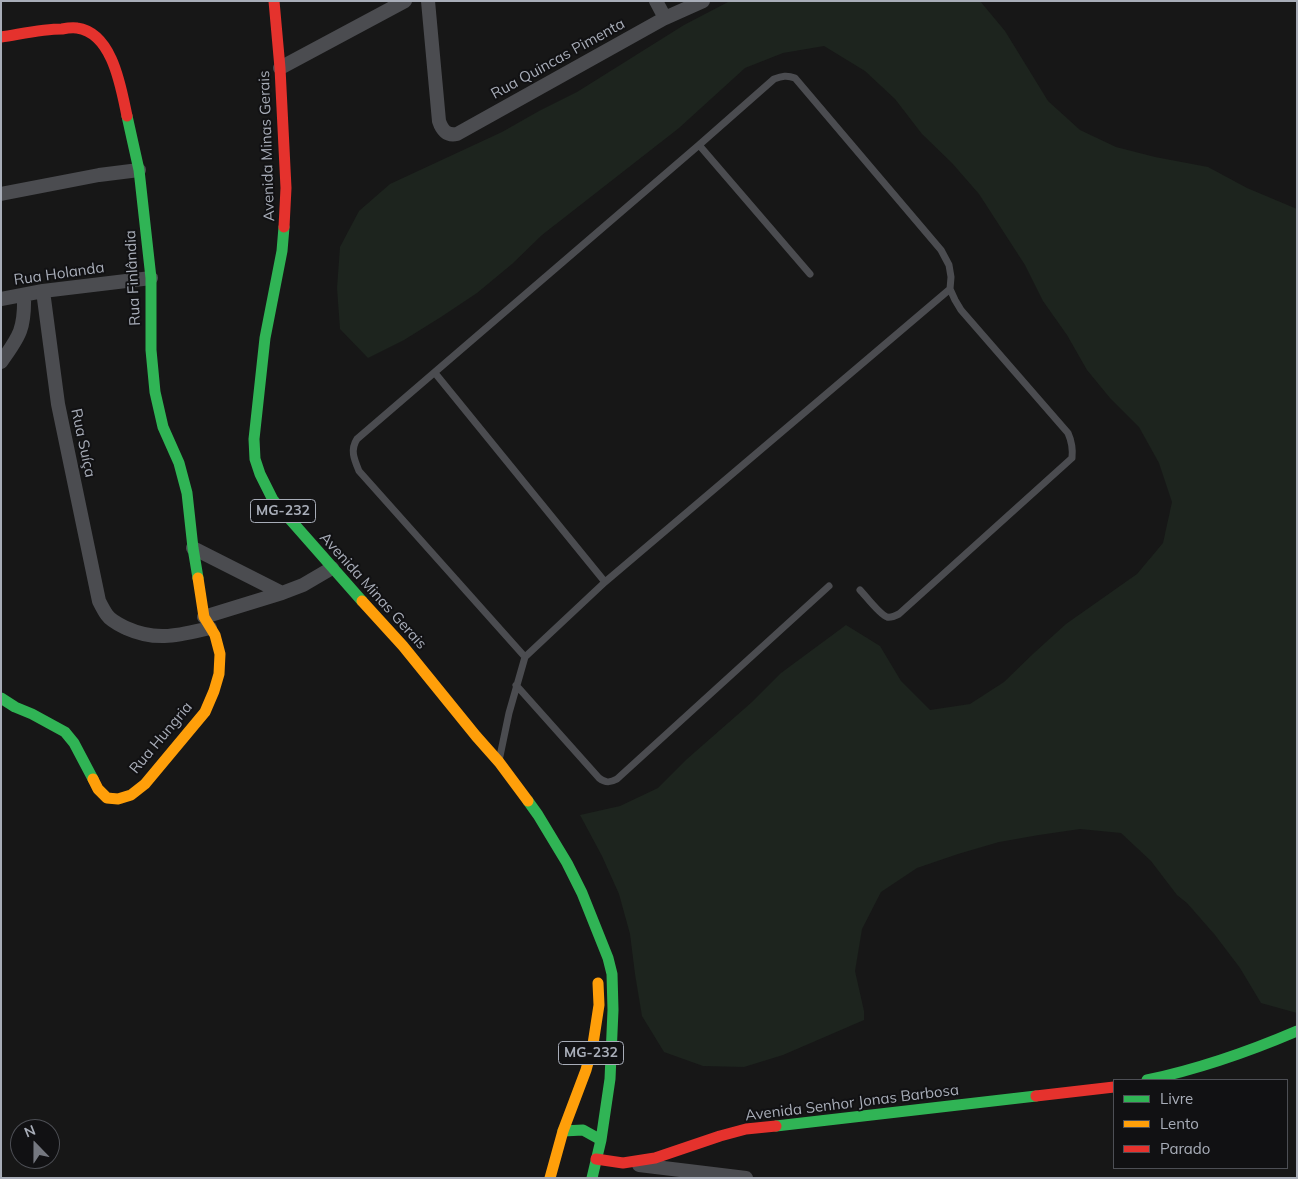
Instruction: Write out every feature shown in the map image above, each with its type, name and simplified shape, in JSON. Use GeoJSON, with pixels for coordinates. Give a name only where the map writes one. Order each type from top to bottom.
{"type":"FeatureCollection","features":[{"type":"Feature","properties":{"kind":"street","name":"Avenida Minas Gerais"},"geometry":{"type":"LineString","coordinates":[[274,1],[280,68],[286,188],[285,222],[282,251],[265,338],[254,439],[260,474],[274,500],[332,568],[403,646],[499,762],[538,815],[568,862],[595,923]]}},
{"type":"Feature","properties":{"kind":"street"},"geometry":{"type":"LineString","coordinates":[[280,68],[405,1]]}},
{"type":"Feature","properties":{"kind":"street","name":"Rua Quincas Pimenta"},"geometry":{"type":"LineString","coordinates":[[428,1],[438,121],[445,133],[452,135],[457,134],[666,18],[703,1]]}},
{"type":"Feature","properties":{"kind":"street"},"geometry":{"type":"LineString","coordinates":[[656,1],[666,18]]}},
{"type":"Feature","properties":{"kind":"street","name":"Rua Finlândia"},"geometry":{"type":"LineString","coordinates":[[1,37],[53,29],[77,28],[88,31],[100,40],[111,57],[120,83],[139,170],[151,278],[150,350],[155,392],[163,427],[179,463],[187,493],[193,548],[207,622]]}},
{"type":"Feature","properties":{"kind":"street"},"geometry":{"type":"LineString","coordinates":[[1,194],[99,175],[139,170]]}},
{"type":"Feature","properties":{"kind":"street","name":"Rua Holanda"},"geometry":{"type":"LineString","coordinates":[[1,299],[43,291],[151,278]]}},
{"type":"Feature","properties":{"kind":"street","name":"Rua Suíça"},"geometry":{"type":"LineString","coordinates":[[43,291],[58,404],[99,601],[107,616],[119,624],[152,636],[175,636],[207,622]]}},
{"type":"Feature","properties":{"kind":"street"},"geometry":{"type":"LineString","coordinates":[[1,362],[15,343],[23,326],[25,312],[24,295]]}},
{"type":"Feature","properties":{"kind":"street"},"geometry":{"type":"LineString","coordinates":[[193,548],[282,593]]}},
{"type":"Feature","properties":{"kind":"street"},"geometry":{"type":"LineString","coordinates":[[207,622],[303,584],[332,568]]}},
{"type":"Feature","properties":{"kind":"street","name":"Rua Hungria"},"geometry":{"type":"LineString","coordinates":[[1,698],[14,708],[32,714],[65,732],[74,743],[98,789],[108,798],[118,799],[131,795],[145,784],[205,712],[219,674],[220,654],[214,635],[207,622]]}},
{"type":"Feature","properties":{"kind":"street","name":"MG-232"},"geometry":{"type":"LineString","coordinates":[[550,1178],[593,1044],[599,1005],[595,923]]}},
{"type":"Feature","properties":{"kind":"street","name":"MG-232"},"geometry":{"type":"LineString","coordinates":[[592,1178],[601,1140],[610,1079],[613,1010],[612,974],[595,923]]}},
{"type":"Feature","properties":{"kind":"street"},"geometry":{"type":"LineString","coordinates":[[1151,1079],[1186,1071],[1270,1044],[1297,1031]]}},
{"type":"Feature","properties":{"kind":"street","name":"Avenida Senhor Jonas Barbosa"},"geometry":{"type":"LineString","coordinates":[[596,1159],[624,1163],[655,1158],[746,1129],[1113,1087]]}},
{"type":"Feature","properties":{"kind":"street"},"geometry":{"type":"LineString","coordinates":[[564,1131],[583,1130],[601,1140]]}},
{"type":"Feature","properties":{"kind":"street"},"geometry":{"type":"LineString","coordinates":[[624,1163],[746,1178]]}},
{"type":"Feature","properties":{"kind":"lane"},"geometry":{"type":"LineString","coordinates":[[525,657],[359,471],[353,454],[354,444],[357,439],[774,79],[781,76],[788,75],[795,78],[941,250],[949,265],[950,289],[954,300],[1068,433],[1073,451],[1072,458],[899,614],[886,617],[860,590]]}},
{"type":"Feature","properties":{"kind":"lane"},"geometry":{"type":"LineString","coordinates":[[699,145],[810,274]]}},
{"type":"Feature","properties":{"kind":"lane"},"geometry":{"type":"LineString","coordinates":[[499,762],[508,713],[525,657],[605,582],[950,289]]}},
{"type":"Feature","properties":{"kind":"lane"},"geometry":{"type":"LineString","coordinates":[[435,373],[605,582]]}},
{"type":"Feature","properties":{"kind":"lane"},"geometry":{"type":"LineString","coordinates":[[516,685],[599,778],[607,783],[612,782],[829,586]]}},
{"type":"Feature","properties":{"kind":"shaded area"},"geometry":{"type":"Polygon","coordinates":[[[730,1],[980,1],[1005,31],[1048,101],[1080,130],[1116,147],[1208,167],[1247,188],[1297,209],[1297,1013],[1261,1003],[1240,968],[1215,935],[1187,903],[1177,895],[1151,861],[1121,833],[1080,829],[999,842],[958,854],[917,868],[881,892],[862,929],[855,971],[864,1011],[864,1020],[783,1055],[744,1067],[703,1066],[664,1052],[642,1016],[630,934],[619,894],[602,856],[580,815],[620,806],[658,788],[781,673],[846,625],[880,646],[901,681],[930,710],[970,704],[1004,682],[1066,624],[1137,574],[1163,543],[1172,502],[1159,463],[1139,427],[1110,398],[1087,370],[1067,335],[1043,301],[1025,265],[979,194],[952,163],[922,134],[895,99],[865,71],[824,46],[783,53],[745,68],[679,128],[542,235],[512,264],[477,293],[404,340],[368,358],[340,329],[337,288],[340,247],[359,211],[390,184],[502,132],[577,92],[684,25],[730,1]]]}},
{"type":"Feature","properties":{"kind":"traffic: fast"},"geometry":{"type":"LineString","coordinates":[[127,116],[139,170],[151,278],[151,350],[155,392],[163,427],[179,463],[187,493],[198,578]]}},
{"type":"Feature","properties":{"kind":"traffic: fast"},"geometry":{"type":"LineString","coordinates":[[284,227],[282,251],[265,338],[254,439],[255,459],[273,500],[362,601]]}},
{"type":"Feature","properties":{"kind":"traffic: fast"},"geometry":{"type":"LineString","coordinates":[[1,698],[65,732],[74,743],[93,779]]}},
{"type":"Feature","properties":{"kind":"traffic: fast"},"geometry":{"type":"LineString","coordinates":[[528,801],[567,863],[582,893],[608,958],[612,974],[613,1010],[610,1079],[601,1140],[592,1178]]}},
{"type":"Feature","properties":{"kind":"traffic: fast"},"geometry":{"type":"LineString","coordinates":[[1151,1079],[1223,1059],[1297,1031]]}},
{"type":"Feature","properties":{"kind":"traffic: fast"},"geometry":{"type":"LineString","coordinates":[[776,1126],[1036,1096]]}},
{"type":"Feature","properties":{"kind":"traffic: fast"},"geometry":{"type":"LineString","coordinates":[[563,1131],[583,1130],[601,1140]]}},
{"type":"Feature","properties":{"kind":"traffic: slow"},"geometry":{"type":"LineString","coordinates":[[93,779],[98,789],[107,798],[118,799],[131,795],[145,784],[205,712],[219,674],[220,654],[215,635],[204,617],[198,578]]}},
{"type":"Feature","properties":{"kind":"traffic: slow"},"geometry":{"type":"LineString","coordinates":[[362,601],[403,646],[499,762],[528,801]]}},
{"type":"Feature","properties":{"kind":"traffic: slow"},"geometry":{"type":"LineString","coordinates":[[550,1178],[563,1131],[586,1070],[593,1044],[599,1005],[598,983]]}},
{"type":"Feature","properties":{"kind":"traffic: jam"},"geometry":{"type":"LineString","coordinates":[[274,1],[280,68],[286,188],[284,227]]}},
{"type":"Feature","properties":{"kind":"traffic: jam"},"geometry":{"type":"LineString","coordinates":[[1,37],[71,28],[89,32],[99,40],[113,63],[122,91],[127,116]]}},
{"type":"Feature","properties":{"kind":"traffic: jam"},"geometry":{"type":"LineString","coordinates":[[1036,1096],[1113,1087]]}},
{"type":"Feature","properties":{"kind":"traffic: jam"},"geometry":{"type":"LineString","coordinates":[[596,1159],[623,1163],[655,1158],[746,1129],[776,1126]]}}]}
